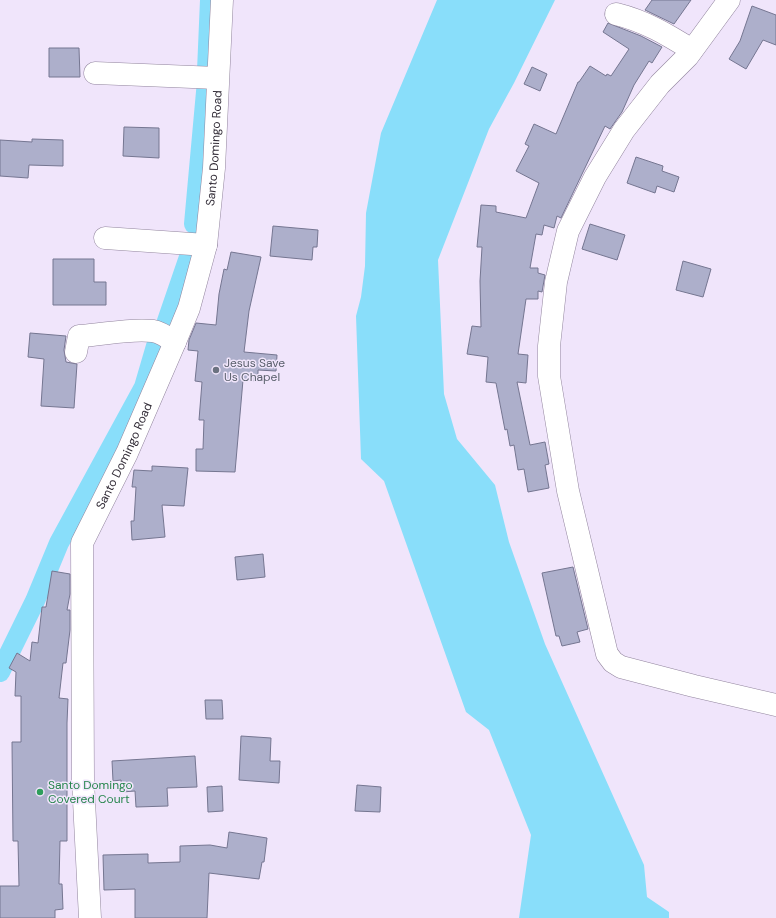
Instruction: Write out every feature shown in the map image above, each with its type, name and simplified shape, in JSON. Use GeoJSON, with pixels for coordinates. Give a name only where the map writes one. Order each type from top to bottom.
{"type":"FeatureCollection","features":[{"type":"Feature","properties":{"kind":"street","name":"Santo Domingo Road"},"geometry":{"type":"LineString","coordinates":[[90,918],[83,781],[82,542],[127,453],[176,342],[189,308],[206,245],[214,168],[217,78],[222,0]]}},
{"type":"Feature","properties":{"kind":"street"},"geometry":{"type":"LineString","coordinates":[[728,0],[692,50],[660,84],[624,130],[595,177],[568,231],[556,282],[549,346],[549,376],[568,491],[607,654],[613,662],[621,667],[776,705]]}},
{"type":"Feature","properties":{"kind":"street"},"geometry":{"type":"LineString","coordinates":[[616,14],[632,18],[654,27],[692,50]]}},
{"type":"Feature","properties":{"kind":"street"},"geometry":{"type":"LineString","coordinates":[[95,73],[217,78]]}},
{"type":"Feature","properties":{"kind":"street"},"geometry":{"type":"LineString","coordinates":[[105,238],[206,245]]}},
{"type":"Feature","properties":{"kind":"street"},"geometry":{"type":"LineString","coordinates":[[76,352],[79,336],[123,331],[154,331],[176,342]]}},
{"type":"Feature","properties":{"kind":"water"},"geometry":{"type":"Polygon","coordinates":[[[437,0],[555,0],[514,83],[489,129],[438,260],[444,394],[457,439],[495,485],[509,542],[545,644],[644,865],[647,897],[669,912],[669,918],[519,918],[531,835],[489,730],[466,712],[384,481],[361,459],[356,316],[361,297],[365,266],[366,213],[381,133],[437,0]]]}},
{"type":"Feature","properties":{"kind":"building"},"geometry":{"type":"Polygon","coordinates":[[[652,0],[691,0],[674,24],[645,10],[652,0]]]}},
{"type":"Feature","properties":{"kind":"building"},"geometry":{"type":"Polygon","coordinates":[[[752,6],[776,15],[776,45],[763,40],[746,69],[729,59],[740,41],[752,6]]]}},
{"type":"Feature","properties":{"kind":"building"},"geometry":{"type":"Polygon","coordinates":[[[608,23],[641,36],[662,47],[652,63],[649,61],[634,85],[622,112],[610,129],[605,126],[561,218],[557,216],[554,228],[544,225],[542,235],[536,234],[530,268],[538,268],[538,273],[545,275],[542,292],[538,291],[538,299],[526,299],[518,354],[528,355],[526,383],[517,382],[530,445],[545,442],[549,464],[545,465],[549,488],[528,492],[524,469],[518,470],[514,445],[510,446],[507,429],[505,430],[496,383],[486,382],[488,357],[467,354],[472,326],[481,327],[480,281],[482,247],[477,247],[481,205],[496,206],[496,212],[526,218],[539,183],[516,171],[529,146],[525,144],[534,124],[556,134],[578,82],[590,66],[606,76],[607,74],[611,76],[629,49],[603,32],[608,23]]]}},
{"type":"Feature","properties":{"kind":"building"},"geometry":{"type":"Polygon","coordinates":[[[49,48],[79,48],[80,77],[49,77],[49,48]]]}},
{"type":"Feature","properties":{"kind":"building"},"geometry":{"type":"Polygon","coordinates":[[[532,67],[547,74],[540,91],[524,84],[532,67]]]}},
{"type":"Feature","properties":{"kind":"building"},"geometry":{"type":"Polygon","coordinates":[[[124,127],[159,128],[159,158],[123,156],[124,127]]]}},
{"type":"Feature","properties":{"kind":"building"},"geometry":{"type":"Polygon","coordinates":[[[32,139],[63,140],[63,166],[29,165],[28,178],[0,176],[0,140],[32,142],[32,139]]]}},
{"type":"Feature","properties":{"kind":"building"},"geometry":{"type":"Polygon","coordinates":[[[636,157],[663,166],[662,171],[679,177],[674,192],[657,186],[655,193],[627,183],[636,157]]]}},
{"type":"Feature","properties":{"kind":"building"},"geometry":{"type":"Polygon","coordinates":[[[590,224],[625,235],[617,260],[582,249],[590,224]]]}},
{"type":"Feature","properties":{"kind":"building"},"geometry":{"type":"Polygon","coordinates":[[[273,226],[318,230],[317,247],[313,247],[312,260],[270,256],[273,226]]]}},
{"type":"Feature","properties":{"kind":"building"},"geometry":{"type":"Polygon","coordinates":[[[231,252],[261,257],[249,311],[244,352],[277,355],[276,371],[258,370],[258,381],[243,380],[235,472],[196,471],[196,449],[203,449],[204,420],[199,420],[202,382],[195,381],[198,351],[188,350],[189,340],[196,323],[216,325],[219,294],[224,269],[227,270],[231,252]]]}},
{"type":"Feature","properties":{"kind":"building"},"geometry":{"type":"Polygon","coordinates":[[[53,259],[94,259],[94,282],[106,282],[106,305],[53,305],[53,259]]]}},
{"type":"Feature","properties":{"kind":"building"},"geometry":{"type":"Polygon","coordinates":[[[683,261],[711,269],[703,297],[676,290],[683,261]]]}},
{"type":"Feature","properties":{"kind":"building"},"geometry":{"type":"Polygon","coordinates":[[[30,333],[66,336],[64,350],[66,362],[77,364],[74,408],[41,406],[44,359],[28,357],[30,333]]]}},
{"type":"Feature","properties":{"kind":"building"},"geometry":{"type":"Polygon","coordinates":[[[152,466],[188,468],[184,506],[162,505],[165,537],[132,540],[131,521],[134,521],[136,487],[132,487],[134,470],[152,471],[152,466]]]}},
{"type":"Feature","properties":{"kind":"building"},"geometry":{"type":"Polygon","coordinates":[[[263,554],[265,577],[237,580],[235,557],[263,554]]]}},
{"type":"Feature","properties":{"kind":"building"},"geometry":{"type":"Polygon","coordinates":[[[573,567],[588,629],[577,632],[580,642],[562,646],[559,636],[556,636],[542,573],[573,567]]]}},
{"type":"Feature","properties":{"kind":"building"},"geometry":{"type":"Polygon","coordinates":[[[52,571],[70,574],[70,594],[67,610],[70,610],[70,630],[66,663],[63,663],[59,698],[68,699],[67,841],[60,841],[59,884],[62,884],[63,909],[55,910],[55,918],[0,918],[0,886],[19,886],[18,841],[13,841],[12,742],[21,742],[21,696],[15,696],[16,672],[9,668],[17,653],[30,661],[32,642],[38,643],[42,607],[46,607],[52,571]]]}},
{"type":"Feature","properties":{"kind":"building"},"geometry":{"type":"Polygon","coordinates":[[[205,700],[222,700],[223,719],[206,719],[205,700]]]}},
{"type":"Feature","properties":{"kind":"building"},"geometry":{"type":"Polygon","coordinates":[[[241,736],[271,738],[270,761],[280,761],[279,783],[239,780],[241,736]]]}},
{"type":"Feature","properties":{"kind":"building"},"geometry":{"type":"Polygon","coordinates":[[[195,756],[197,787],[167,788],[168,806],[136,807],[135,791],[122,792],[121,780],[113,781],[112,761],[195,756]]]}},
{"type":"Feature","properties":{"kind":"building"},"geometry":{"type":"Polygon","coordinates":[[[357,785],[381,787],[380,812],[355,811],[357,785]]]}},
{"type":"Feature","properties":{"kind":"building"},"geometry":{"type":"Polygon","coordinates":[[[222,786],[223,811],[208,812],[207,787],[222,786]]]}},
{"type":"Feature","properties":{"kind":"building"},"geometry":{"type":"Polygon","coordinates":[[[229,832],[267,838],[264,862],[262,862],[259,879],[209,873],[207,918],[135,918],[135,889],[104,890],[103,855],[148,854],[148,863],[180,862],[180,846],[210,845],[227,848],[229,832]]]}},
{"type":"Feature","properties":{"kind":"waterway"},"geometry":{"type":"LineString","coordinates":[[207,71],[210,0]]}},
{"type":"Feature","properties":{"kind":"waterway"},"geometry":{"type":"LineString","coordinates":[[194,224],[207,81]]}},
{"type":"Feature","properties":{"kind":"waterway"},"geometry":{"type":"LineString","coordinates":[[166,324],[189,257]]}},
{"type":"Feature","properties":{"kind":"waterway"},"geometry":{"type":"LineString","coordinates":[[0,672],[35,601],[59,543],[144,387],[156,346]]}},
{"type":"Feature","properties":{"kind":"place","name":"Jesus Save Us Chapel"},"geometry":{"type":"Point","coordinates":[216,370]}},
{"type":"Feature","properties":{"kind":"place","name":"Santo Domingo Covered Court"},"geometry":{"type":"Point","coordinates":[40,792]}}]}
